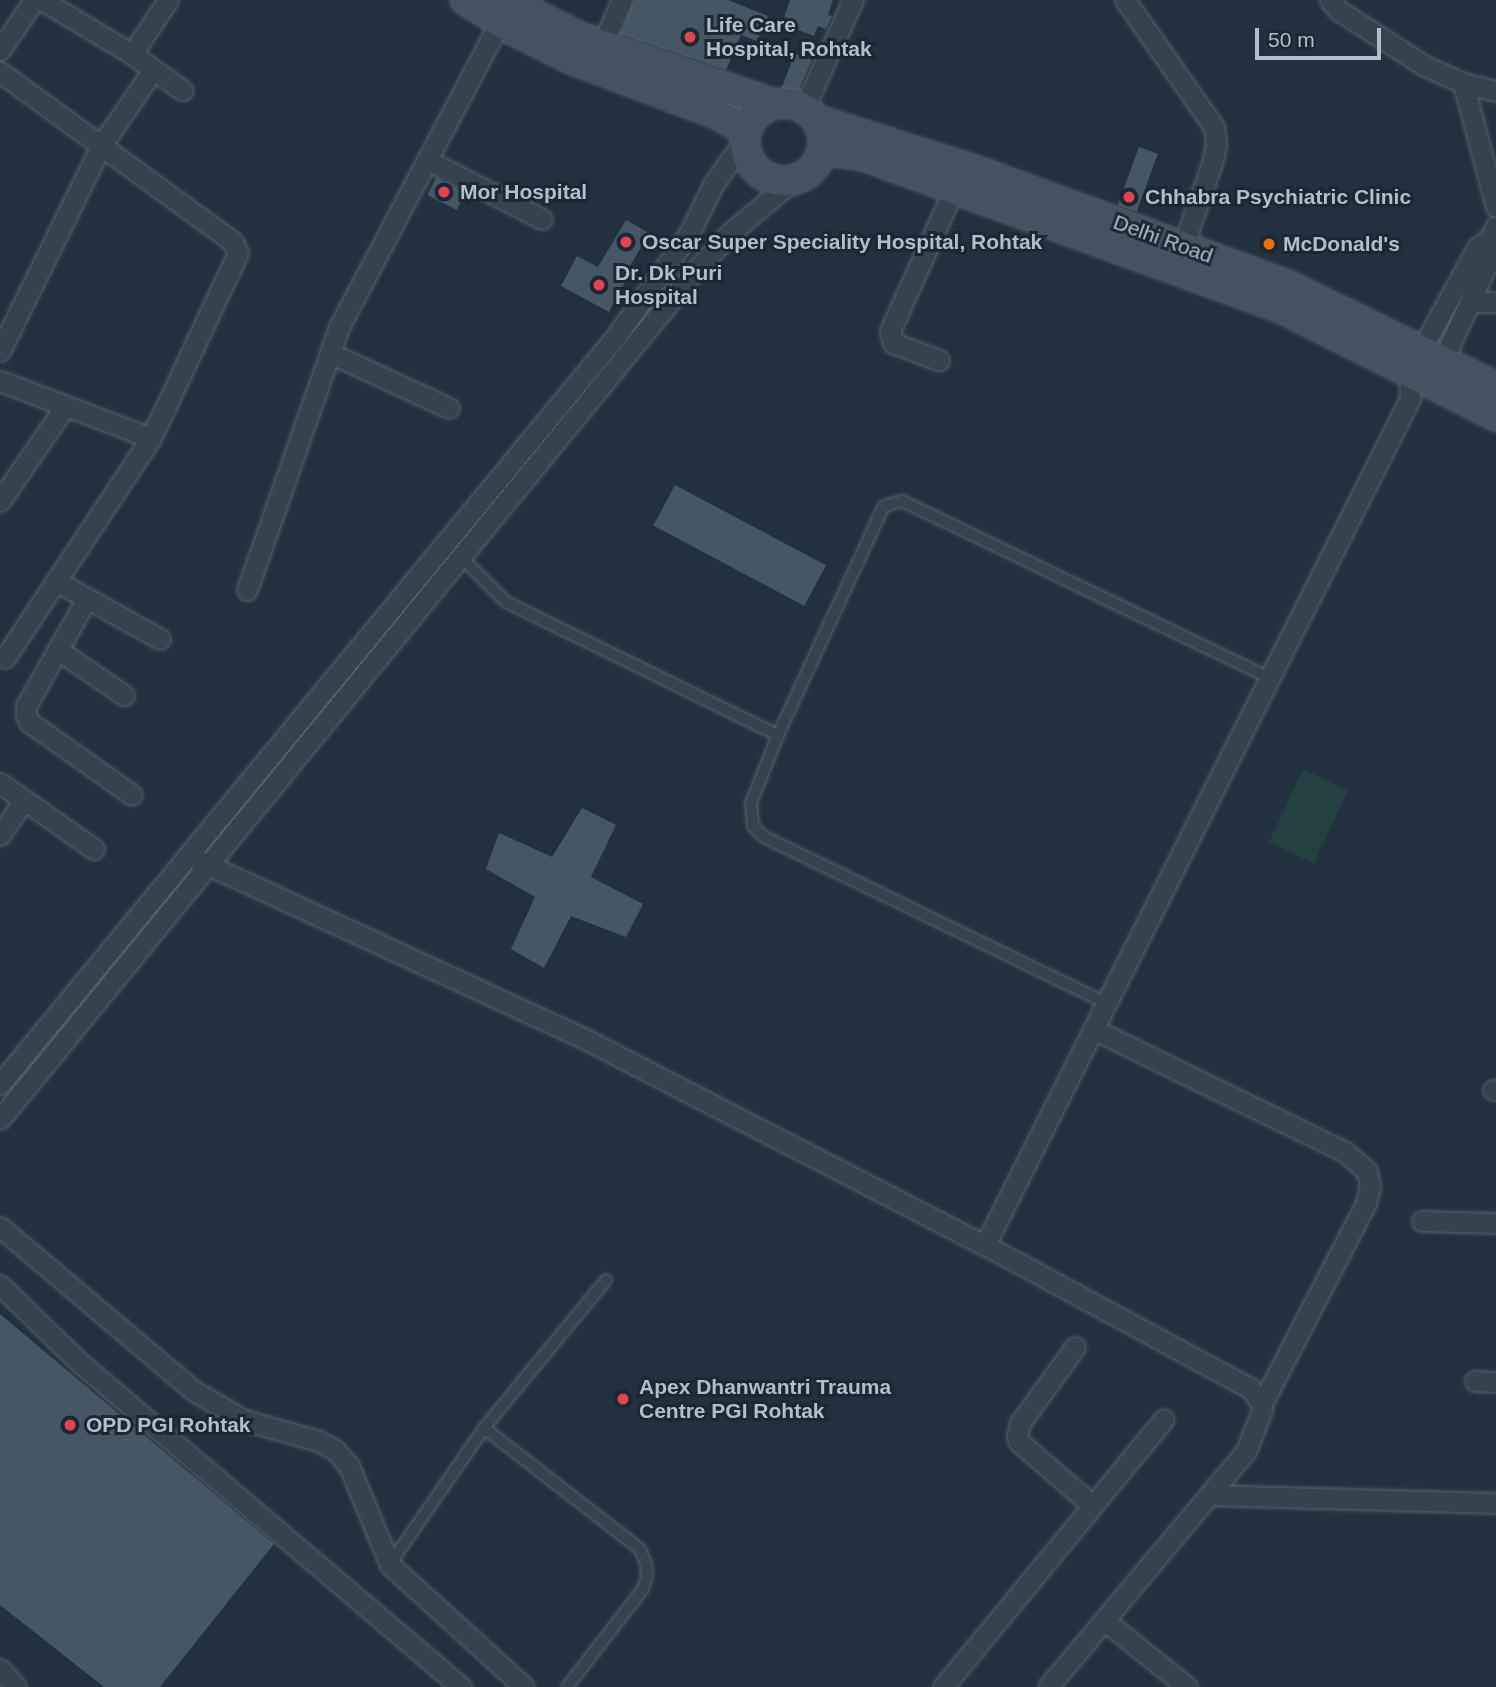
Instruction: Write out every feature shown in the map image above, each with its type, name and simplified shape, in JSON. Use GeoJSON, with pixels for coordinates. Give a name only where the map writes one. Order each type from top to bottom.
{"type":"FeatureCollection","features":[{"type":"Feature","properties":{"kind":"main road"},"geometry":{"type":"LineString","coordinates":[[465,0],[774,104]]}},
{"type":"Feature","properties":{"kind":"main road"},"geometry":{"type":"LineString","coordinates":[[504,11],[571,59],[715,113],[745,135]]}},
{"type":"Feature","properties":{"kind":"main road"},"geometry":{"type":"LineString","coordinates":[[790,103],[810,114],[822,131],[823,150],[814,167],[793,180],[769,179],[758,172],[746,152],[745,135],[761,109],[774,104],[790,103]]}},
{"type":"Feature","properties":{"kind":"main road","name":"Delhi Road"},"geometry":{"type":"LineString","coordinates":[[810,114],[977,171],[1289,286],[1423,373],[1496,416]]}},
{"type":"Feature","properties":{"kind":"main road","name":"Delhi Road"},"geometry":{"type":"LineString","coordinates":[[823,150],[864,156],[953,191],[1282,308],[1423,373],[1496,387]]}},
{"type":"Feature","properties":{"kind":"street"},"geometry":{"type":"LineString","coordinates":[[0,50],[34,0]]}},
{"type":"Feature","properties":{"kind":"street"},"geometry":{"type":"LineString","coordinates":[[42,0],[132,54],[182,90]]}},
{"type":"Feature","properties":{"kind":"street"},"geometry":{"type":"LineString","coordinates":[[132,54],[168,0]]}},
{"type":"Feature","properties":{"kind":"street"},"geometry":{"type":"LineString","coordinates":[[602,45],[622,0]]}},
{"type":"Feature","properties":{"kind":"street"},"geometry":{"type":"LineString","coordinates":[[810,114],[853,0]]}},
{"type":"Feature","properties":{"kind":"street"},"geometry":{"type":"LineString","coordinates":[[1125,0],[1214,127],[1216,144],[1213,160],[1184,246]]}},
{"type":"Feature","properties":{"kind":"street"},"geometry":{"type":"LineString","coordinates":[[1330,0],[1338,10],[1424,66],[1463,83],[1496,91]]}},
{"type":"Feature","properties":{"kind":"street"},"geometry":{"type":"LineString","coordinates":[[247,590],[339,327],[504,11]]}},
{"type":"Feature","properties":{"kind":"street"},"geometry":{"type":"LineString","coordinates":[[0,351],[57,230],[102,144],[153,69]]}},
{"type":"Feature","properties":{"kind":"street"},"geometry":{"type":"LineString","coordinates":[[0,72],[233,242],[238,253],[151,438],[5,658]]}},
{"type":"Feature","properties":{"kind":"street"},"geometry":{"type":"LineString","coordinates":[[1463,83],[1496,207]]}},
{"type":"Feature","properties":{"kind":"street"},"geometry":{"type":"LineString","coordinates":[[0,1084],[617,335],[677,251],[714,183],[745,135]]}},
{"type":"Feature","properties":{"kind":"street"},"geometry":{"type":"LineString","coordinates":[[428,160],[542,219]]}},
{"type":"Feature","properties":{"kind":"street"},"geometry":{"type":"LineString","coordinates":[[0,1119],[689,278],[730,233],[793,180]]}},
{"type":"Feature","properties":{"kind":"street"},"geometry":{"type":"LineString","coordinates":[[939,360],[893,342],[890,331],[953,191]]}},
{"type":"Feature","properties":{"kind":"street"},"geometry":{"type":"LineString","coordinates":[[1423,373],[1471,302],[1490,258],[1493,232]]}},
{"type":"Feature","properties":{"kind":"street"},"geometry":{"type":"LineString","coordinates":[[985,1245],[1423,373],[1477,248],[1493,232]]}},
{"type":"Feature","properties":{"kind":"street"},"geometry":{"type":"LineString","coordinates":[[1471,302],[1496,302]]}},
{"type":"Feature","properties":{"kind":"street"},"geometry":{"type":"LineString","coordinates":[[330,353],[449,408]]}},
{"type":"Feature","properties":{"kind":"street"},"geometry":{"type":"LineString","coordinates":[[0,381],[151,438]]}},
{"type":"Feature","properties":{"kind":"street"},"geometry":{"type":"LineString","coordinates":[[0,501],[66,405]]}},
{"type":"Feature","properties":{"kind":"street"},"geometry":{"type":"LineString","coordinates":[[56,581],[160,639]]}},
{"type":"Feature","properties":{"kind":"street"},"geometry":{"type":"LineString","coordinates":[[87,598],[26,706],[29,722],[132,795]]}},
{"type":"Feature","properties":{"kind":"street"},"geometry":{"type":"LineString","coordinates":[[58,650],[124,695]]}},
{"type":"Feature","properties":{"kind":"street"},"geometry":{"type":"LineString","coordinates":[[311,709],[329,720]]}},
{"type":"Feature","properties":{"kind":"street"},"geometry":{"type":"LineString","coordinates":[[0,783],[94,849]]}},
{"type":"Feature","properties":{"kind":"street"},"geometry":{"type":"LineString","coordinates":[[0,835],[24,800]]}},
{"type":"Feature","properties":{"kind":"street"},"geometry":{"type":"LineString","coordinates":[[189,856],[587,1040],[985,1245],[1241,1382],[1251,1389],[1262,1404]]}},
{"type":"Feature","properties":{"kind":"street"},"geometry":{"type":"LineString","coordinates":[[1048,1687],[1246,1451],[1260,1421],[1262,1404],[1366,1203],[1370,1186],[1367,1171],[1345,1152],[1093,1029]]}},
{"type":"Feature","properties":{"kind":"street"},"geometry":{"type":"LineString","coordinates":[[1422,1222],[1496,1223]]}},
{"type":"Feature","properties":{"kind":"street"},"geometry":{"type":"LineString","coordinates":[[0,1227],[194,1391],[244,1420],[318,1441],[335,1450],[349,1466],[390,1564],[524,1687]]}},
{"type":"Feature","properties":{"kind":"street"},"geometry":{"type":"LineString","coordinates":[[0,1285],[79,1362],[461,1687]]}},
{"type":"Feature","properties":{"kind":"street"},"geometry":{"type":"LineString","coordinates":[[1075,1347],[1020,1423],[1017,1437],[1019,1443],[1092,1505]]}},
{"type":"Feature","properties":{"kind":"street"},"geometry":{"type":"LineString","coordinates":[[1475,1381],[1496,1382]]}},
{"type":"Feature","properties":{"kind":"street"},"geometry":{"type":"LineString","coordinates":[[943,1687],[1164,1419]]}},
{"type":"Feature","properties":{"kind":"street"},"geometry":{"type":"LineString","coordinates":[[1209,1495],[1496,1503]]}},
{"type":"Feature","properties":{"kind":"street"},"geometry":{"type":"LineString","coordinates":[[1104,1620],[1187,1687]]}},
{"type":"Feature","properties":{"kind":"street"},"geometry":{"type":"LineString","coordinates":[[0,1669],[16,1687]]}},
{"type":"Feature","properties":{"kind":"lane"},"geometry":{"type":"LineString","coordinates":[[1106,1003],[764,836],[753,826],[750,817],[751,803],[778,735],[884,506],[897,500],[1268,677]]}},
{"type":"Feature","properties":{"kind":"lane"},"geometry":{"type":"LineString","coordinates":[[461,557],[506,602],[778,735]]}},
{"type":"Feature","properties":{"kind":"lane"},"geometry":{"type":"LineString","coordinates":[[390,1564],[484,1428],[606,1280]]}},
{"type":"Feature","properties":{"kind":"lane"},"geometry":{"type":"LineString","coordinates":[[484,1428],[640,1549],[646,1564],[648,1576],[643,1589],[567,1687]]}},
{"type":"Feature","properties":{"kind":"green space"},"geometry":{"type":"Polygon","coordinates":[[[1303,769],[1348,790],[1314,864],[1269,842],[1303,769]]]}},
{"type":"Feature","properties":{"kind":"building"},"geometry":{"type":"Polygon","coordinates":[[[634,0],[728,0],[768,16],[757,41],[741,35],[726,70],[620,34],[634,0]]]}},
{"type":"Feature","properties":{"kind":"building"},"geometry":{"type":"Polygon","coordinates":[[[790,0],[833,0],[828,15],[832,16],[826,29],[818,26],[814,36],[782,24],[790,0]]]}},
{"type":"Feature","properties":{"kind":"building"},"geometry":{"type":"Polygon","coordinates":[[[795,54],[812,60],[795,98],[781,89],[795,54]]]}},
{"type":"Feature","properties":{"kind":"building"},"geometry":{"type":"Polygon","coordinates":[[[1139,147],[1158,154],[1137,212],[1118,205],[1139,147]]]}},
{"type":"Feature","properties":{"kind":"building"},"geometry":{"type":"Polygon","coordinates":[[[436,178],[465,193],[457,210],[427,195],[436,178]]]}},
{"type":"Feature","properties":{"kind":"building"},"geometry":{"type":"Polygon","coordinates":[[[626,220],[649,233],[622,280],[625,282],[609,312],[561,286],[577,256],[598,267],[626,220]]]}},
{"type":"Feature","properties":{"kind":"building"},"geometry":{"type":"Polygon","coordinates":[[[675,485],[826,565],[804,606],[653,526],[675,485]]]}},
{"type":"Feature","properties":{"kind":"building"},"geometry":{"type":"Polygon","coordinates":[[[582,808],[616,825],[591,877],[643,904],[626,937],[571,916],[544,968],[511,949],[535,897],[486,869],[499,833],[552,857],[582,808]]]}},
{"type":"Feature","properties":{"kind":"building","name":"OPD PGI Rohtak"},"geometry":{"type":"Polygon","coordinates":[[[0,1314],[274,1544],[160,1687],[104,1687],[0,1605],[0,1314]]]}},
{"type":"Feature","properties":{"kind":"place","name":"Life Care Hospital, Rohtak"},"geometry":{"type":"Point","coordinates":[690,37]}},
{"type":"Feature","properties":{"kind":"place","name":"Mor Hospital"},"geometry":{"type":"Point","coordinates":[444,192]}},
{"type":"Feature","properties":{"kind":"place","name":"Chhabra Psychiatric Clinic"},"geometry":{"type":"Point","coordinates":[1129,197]}},
{"type":"Feature","properties":{"kind":"place","name":"Oscar Super Speciality Hospital, Rohtak"},"geometry":{"type":"Point","coordinates":[626,242]}},
{"type":"Feature","properties":{"kind":"place","name":"McDonald's"},"geometry":{"type":"Point","coordinates":[1269,244]}},
{"type":"Feature","properties":{"kind":"place","name":"Dr. Dk Puri Hospital"},"geometry":{"type":"Point","coordinates":[599,285]}},
{"type":"Feature","properties":{"kind":"place","name":"Apex Dhanwantri Trauma Centre PGI Rohtak"},"geometry":{"type":"Point","coordinates":[623,1399]}},
{"type":"Feature","properties":{"kind":"place","name":"OPD PGI Rohtak"},"geometry":{"type":"Point","coordinates":[70,1425]}}]}
